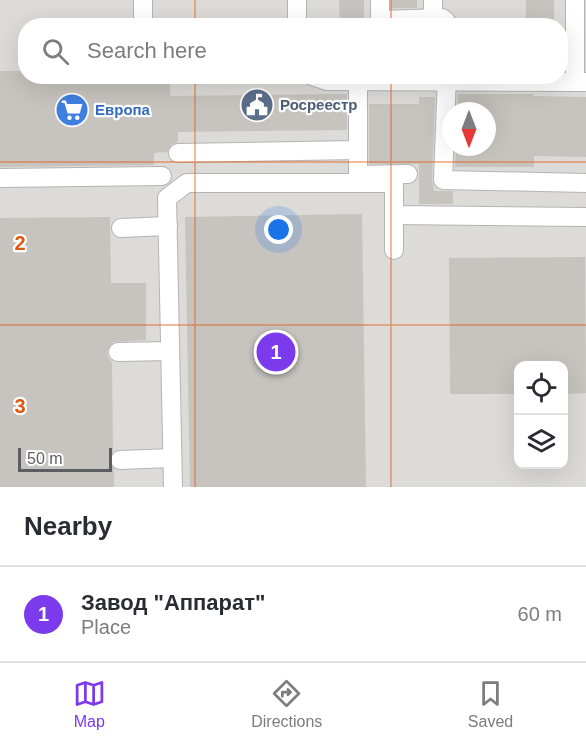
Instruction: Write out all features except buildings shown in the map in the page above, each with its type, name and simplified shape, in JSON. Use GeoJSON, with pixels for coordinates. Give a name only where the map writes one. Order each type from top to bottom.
{"type":"FeatureCollection","features":[{"type":"Feature","properties":{"kind":"lane"},"geometry":{"type":"LineString","coordinates":[[143,0],[143,18]]}},
{"type":"Feature","properties":{"kind":"lane"},"geometry":{"type":"LineString","coordinates":[[297,0],[297,18]]}},
{"type":"Feature","properties":{"kind":"lane"},"geometry":{"type":"LineString","coordinates":[[380,0],[380,18]]}},
{"type":"Feature","properties":{"kind":"lane"},"geometry":{"type":"LineString","coordinates":[[434,0],[439,18]]}},
{"type":"Feature","properties":{"kind":"lane"},"geometry":{"type":"LineString","coordinates":[[581,82],[581,31],[575,0],[586,0]]}},
{"type":"Feature","properties":{"kind":"lane"},"geometry":{"type":"LineString","coordinates":[[358,84],[358,175],[408,174]]}},
{"type":"Feature","properties":{"kind":"lane"},"geometry":{"type":"LineString","coordinates":[[447,84],[444,180],[586,183]]}},
{"type":"Feature","properties":{"kind":"lane"},"geometry":{"type":"LineString","coordinates":[[178,153],[358,150]]}},
{"type":"Feature","properties":{"kind":"lane"},"geometry":{"type":"LineString","coordinates":[[0,178],[162,176]]}},
{"type":"Feature","properties":{"kind":"lane"},"geometry":{"type":"LineString","coordinates":[[173,487],[167,198],[187,183],[394,183],[394,250]]}},
{"type":"Feature","properties":{"kind":"lane"},"geometry":{"type":"LineString","coordinates":[[394,215],[586,217]]}},
{"type":"Feature","properties":{"kind":"lane"},"geometry":{"type":"LineString","coordinates":[[121,228],[168,226]]}},
{"type":"Feature","properties":{"kind":"lane"},"geometry":{"type":"LineString","coordinates":[[118,352],[170,351]]}},
{"type":"Feature","properties":{"kind":"lane"},"geometry":{"type":"LineString","coordinates":[[120,459],[172,458]]}},
{"type":"Feature","properties":{"kind":"shaded area"},"geometry":{"type":"Polygon","coordinates":[[[0,0],[586,0],[586,487],[0,487],[0,0]]]}},
{"type":"Feature","properties":{"kind":"place","name":"Росреестр"},"geometry":{"type":"Point","coordinates":[257,105]}},
{"type":"Feature","properties":{"kind":"place","name":"Европа"},"geometry":{"type":"Point","coordinates":[72,110]}},
{"type":"Feature","properties":{"kind":"place","name":"Завод \"Аппарат\""},"geometry":{"type":"Point","coordinates":[276,352]}}]}
